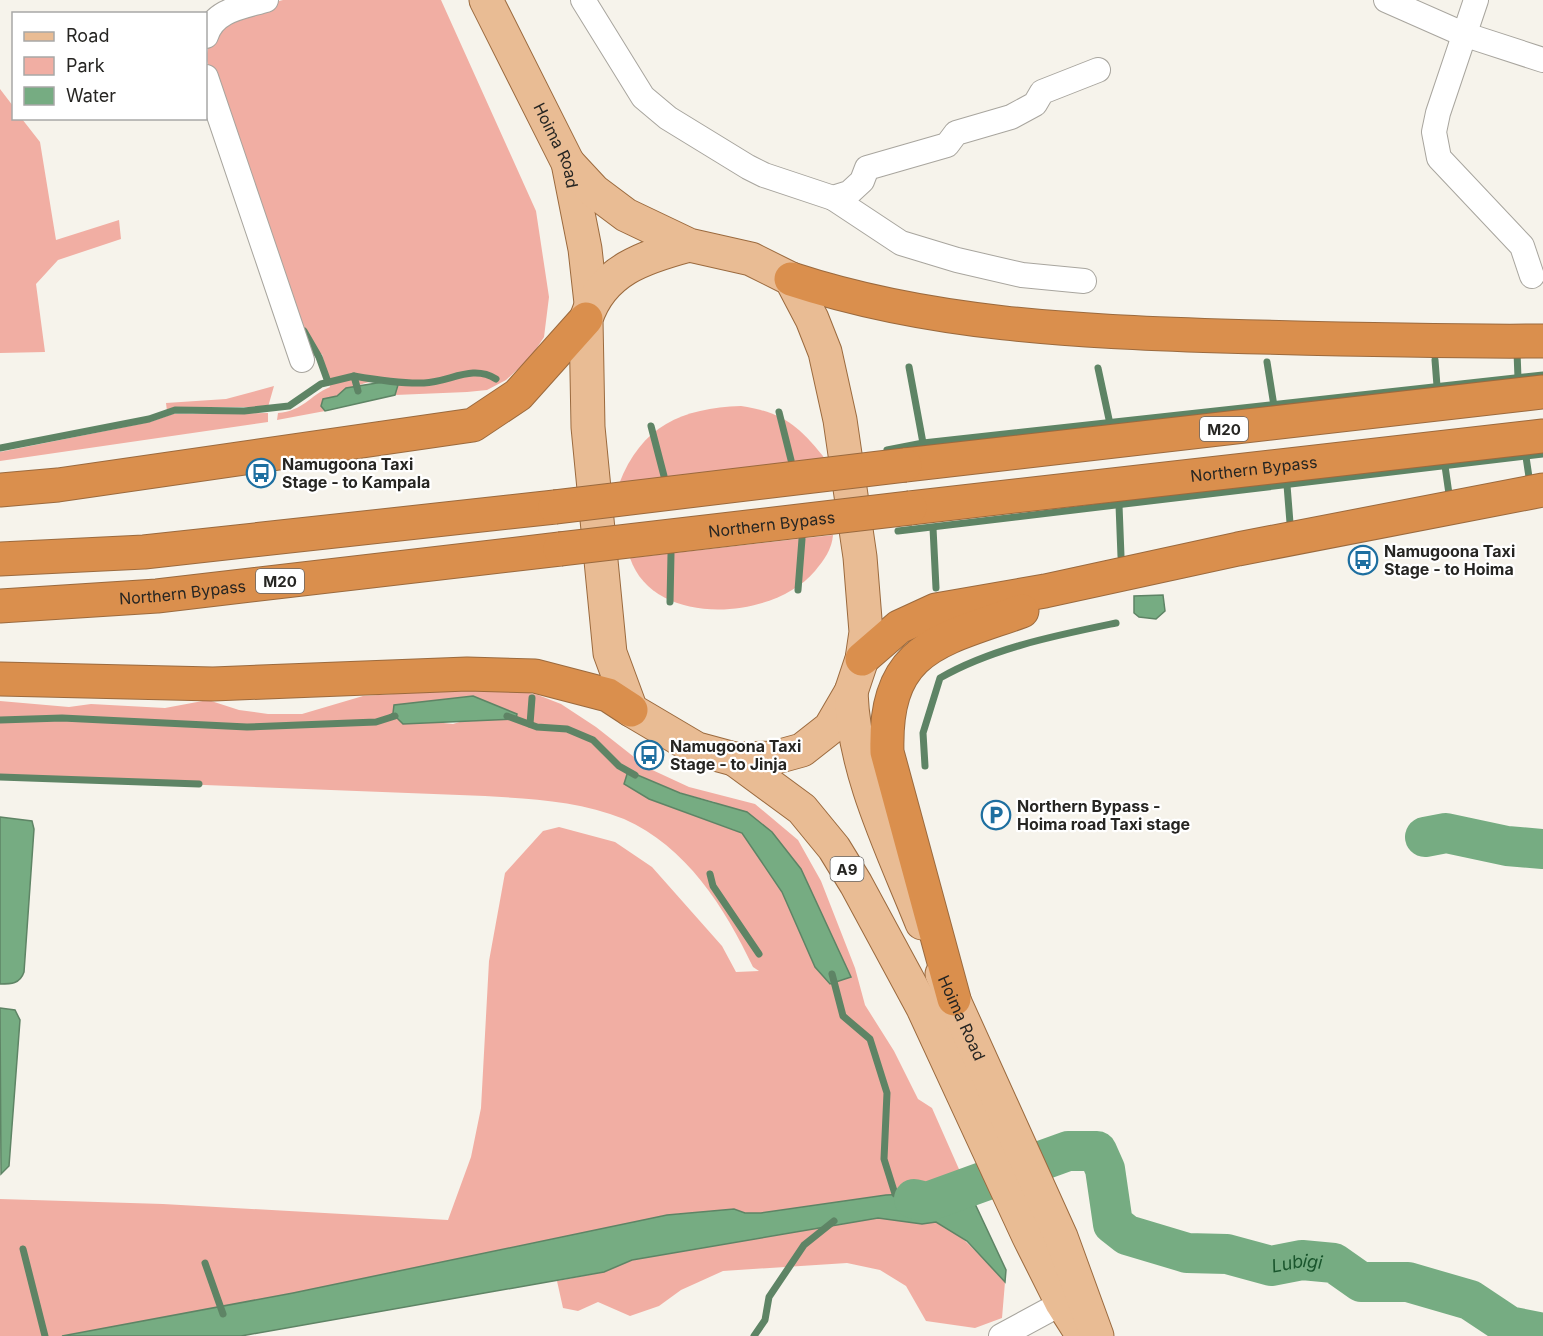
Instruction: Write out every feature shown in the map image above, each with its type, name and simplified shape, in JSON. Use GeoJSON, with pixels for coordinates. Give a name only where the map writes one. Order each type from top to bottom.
{"type":"FeatureCollection","features":[{"type":"Feature","properties":{"kind":"highway"},"geometry":{"type":"LineString","coordinates":[[791,279],[830,292],[938,316],[1086,332],[1278,338],[1543,341]]}},
{"type":"Feature","properties":{"kind":"highway"},"geometry":{"type":"LineString","coordinates":[[0,490],[57,485],[473,425],[518,395],[588,311]]}},
{"type":"Feature","properties":{"kind":"highway","name":"M20"},"geometry":{"type":"LineString","coordinates":[[0,559],[144,552],[555,507],[1543,392]]}},
{"type":"Feature","properties":{"kind":"highway","name":"Northern Bypass"},"geometry":{"type":"LineString","coordinates":[[0,606],[157,596],[1543,436]]}},
{"type":"Feature","properties":{"kind":"highway"},"geometry":{"type":"LineString","coordinates":[[862,659],[899,627],[936,610],[1134,573],[1238,549],[1543,490]]}},
{"type":"Feature","properties":{"kind":"highway"},"geometry":{"type":"LineString","coordinates":[[939,1003],[887,752],[886,720],[892,693],[904,669],[920,652],[950,636],[1134,573]]}},
{"type":"Feature","properties":{"kind":"highway"},"geometry":{"type":"LineString","coordinates":[[0,679],[213,684],[468,674],[535,676],[608,695],[632,710]]}},
{"type":"Feature","properties":{"kind":"main road","name":"Hoima Road"},"geometry":{"type":"LineString","coordinates":[[486,0],[568,163],[585,249],[588,311],[588,427],[610,653],[632,710]]}},
{"type":"Feature","properties":{"kind":"main road"},"geometry":{"type":"LineString","coordinates":[[568,163],[594,191],[626,215],[689,245],[752,259],[791,279],[812,319],[825,352],[840,420],[860,557],[866,632],[862,659],[851,692],[830,728],[802,750],[773,758],[734,759],[697,749],[632,710]]}},
{"type":"Feature","properties":{"kind":"main road"},"geometry":{"type":"LineString","coordinates":[[588,311],[622,269],[647,256],[689,245]]}},
{"type":"Feature","properties":{"kind":"main road","name":"Hoima Road"},"geometry":{"type":"LineString","coordinates":[[851,692],[857,752],[939,1003],[964,1096],[1062,1303],[1083,1336]]}},
{"type":"Feature","properties":{"kind":"main road","name":"A9"},"geometry":{"type":"LineString","coordinates":[[734,759],[802,809],[834,848],[939,1003]]}},
{"type":"Feature","properties":{"kind":"main road","name":"Hoima Road"},"geometry":{"type":"LineString","coordinates":[[939,1003],[1061,1237],[1097,1336]]}},
{"type":"Feature","properties":{"kind":"street"},"geometry":{"type":"LineString","coordinates":[[207,33],[210,24],[230,10],[266,0]]}},
{"type":"Feature","properties":{"kind":"street"},"geometry":{"type":"LineString","coordinates":[[583,0],[643,97],[668,118],[764,175],[833,198],[901,243],[957,260],[1022,275],[1084,281]]}},
{"type":"Feature","properties":{"kind":"street"},"geometry":{"type":"LineString","coordinates":[[1386,0],[1463,33],[1543,60]]}},
{"type":"Feature","properties":{"kind":"street"},"geometry":{"type":"LineString","coordinates":[[1476,0],[1463,33],[1436,123],[1434,132],[1439,158],[1469,191],[1497,216],[1522,246],[1532,276]]}},
{"type":"Feature","properties":{"kind":"street"},"geometry":{"type":"LineString","coordinates":[[833,198],[849,193],[861,181],[867,168],[948,145],[956,133],[1011,117],[1035,104],[1042,92],[1098,70]]}},
{"type":"Feature","properties":{"kind":"street"},"geometry":{"type":"LineString","coordinates":[[207,80],[302,360]]}},
{"type":"Feature","properties":{"kind":"street"},"geometry":{"type":"LineString","coordinates":[[1001,1336],[1062,1303]]}},
{"type":"Feature","properties":{"kind":"green space"},"geometry":{"type":"Polygon","coordinates":[[[283,0],[441,0],[536,211],[549,297],[544,337],[531,357],[506,380],[487,390],[395,395],[398,385],[377,381],[348,390],[321,406],[325,411],[277,420],[278,413],[300,406],[330,387],[322,354],[306,357],[207,61],[211,34],[234,13],[283,0]]]}},
{"type":"Feature","properties":{"kind":"green space"},"geometry":{"type":"Polygon","coordinates":[[[0,89],[12,105],[12,120],[23,120],[40,142],[56,240],[119,220],[121,239],[58,260],[36,284],[45,352],[0,353],[0,89]]]}},
{"type":"Feature","properties":{"kind":"green space"},"geometry":{"type":"Polygon","coordinates":[[[274,386],[268,407],[188,407],[167,411],[166,403],[226,399],[274,386]]]}},
{"type":"Feature","properties":{"kind":"green space"},"geometry":{"type":"Polygon","coordinates":[[[741,406],[768,412],[790,423],[808,438],[826,460],[619,484],[628,464],[639,448],[652,434],[666,424],[700,411],[741,406]]]}},
{"type":"Feature","properties":{"kind":"green space"},"geometry":{"type":"Polygon","coordinates":[[[268,413],[268,422],[0,461],[0,452],[150,422],[173,414],[268,413]]]}},
{"type":"Feature","properties":{"kind":"green space"},"geometry":{"type":"Polygon","coordinates":[[[833,535],[829,550],[821,563],[796,587],[772,600],[745,607],[716,610],[688,606],[663,597],[643,581],[630,558],[833,535]]]}},
{"type":"Feature","properties":{"kind":"green space"},"geometry":{"type":"Polygon","coordinates":[[[501,687],[538,695],[561,704],[596,727],[648,768],[689,787],[755,804],[798,840],[821,881],[855,968],[865,1005],[894,1051],[918,1099],[932,1108],[962,1176],[940,1181],[931,1193],[886,1195],[761,1213],[745,1213],[734,1209],[667,1215],[293,1293],[62,1336],[0,1336],[0,1199],[163,1204],[448,1220],[471,1157],[481,1108],[489,961],[505,873],[543,831],[559,827],[615,842],[652,867],[722,946],[736,972],[759,971],[753,967],[716,901],[685,862],[646,831],[624,819],[590,808],[520,798],[485,796],[0,777],[0,701],[69,707],[91,704],[165,708],[208,700],[239,710],[268,714],[302,714],[363,696],[501,687]],[[473,696],[395,705],[393,713],[387,717],[453,724],[466,720],[512,719],[517,714],[473,696]],[[629,771],[624,784],[649,799],[742,833],[782,892],[815,967],[830,983],[851,977],[828,929],[715,802],[680,793],[629,771]]]}},
{"type":"Feature","properties":{"kind":"green space"},"geometry":{"type":"Polygon","coordinates":[[[878,1218],[934,1222],[952,1230],[962,1238],[1005,1282],[1002,1318],[975,1328],[926,1321],[906,1286],[880,1270],[847,1263],[723,1271],[681,1290],[659,1306],[630,1316],[598,1302],[578,1311],[563,1308],[557,1281],[604,1272],[632,1260],[878,1218]]]}},
{"type":"Feature","properties":{"kind":"water"},"geometry":{"type":"Polygon","coordinates":[[[389,381],[398,385],[395,395],[325,411],[321,406],[323,399],[337,396],[346,388],[389,381]]]}},
{"type":"Feature","properties":{"kind":"water"},"geometry":{"type":"Polygon","coordinates":[[[1163,595],[1165,611],[1156,619],[1139,617],[1134,613],[1134,596],[1163,595]]]}},
{"type":"Feature","properties":{"kind":"water"},"geometry":{"type":"Polygon","coordinates":[[[473,696],[517,714],[516,719],[403,724],[397,718],[386,718],[393,713],[394,705],[473,696]]]}},
{"type":"Feature","properties":{"kind":"water"},"geometry":{"type":"Polygon","coordinates":[[[628,771],[680,793],[747,812],[772,832],[801,869],[851,977],[830,984],[815,967],[782,892],[742,833],[649,799],[624,784],[628,771]]]}},
{"type":"Feature","properties":{"kind":"water"},"geometry":{"type":"Polygon","coordinates":[[[0,817],[32,821],[34,829],[24,972],[18,981],[4,984],[0,984],[0,817]]]}},
{"type":"Feature","properties":{"kind":"water"},"geometry":{"type":"Polygon","coordinates":[[[0,1008],[15,1010],[20,1020],[9,1166],[1,1174],[0,1008]]]}},
{"type":"Feature","properties":{"kind":"water"},"geometry":{"type":"Polygon","coordinates":[[[962,1176],[1006,1270],[1005,1282],[967,1241],[936,1222],[922,1224],[878,1218],[632,1260],[604,1272],[241,1336],[62,1336],[293,1293],[667,1215],[734,1209],[745,1213],[761,1213],[886,1195],[931,1193],[940,1181],[962,1176]]]}},
{"type":"Feature","properties":{"kind":"waterway"},"geometry":{"type":"LineString","coordinates":[[304,331],[319,357],[328,382]]}},
{"type":"Feature","properties":{"kind":"waterway"},"geometry":{"type":"LineString","coordinates":[[1517,352],[1518,378]]}},
{"type":"Feature","properties":{"kind":"waterway"},"geometry":{"type":"LineString","coordinates":[[1435,360],[1437,386]]}},
{"type":"Feature","properties":{"kind":"waterway"},"geometry":{"type":"LineString","coordinates":[[1267,362],[1274,406]]}},
{"type":"Feature","properties":{"kind":"waterway"},"geometry":{"type":"LineString","coordinates":[[909,367],[923,443]]}},
{"type":"Feature","properties":{"kind":"waterway"},"geometry":{"type":"LineString","coordinates":[[1098,368],[1110,424]]}},
{"type":"Feature","properties":{"kind":"waterway"},"geometry":{"type":"LineString","coordinates":[[354,376],[415,383],[434,382],[470,373],[487,375],[496,379]]}},
{"type":"Feature","properties":{"kind":"waterway"},"geometry":{"type":"LineString","coordinates":[[887,450],[923,443],[1543,375]]}},
{"type":"Feature","properties":{"kind":"waterway"},"geometry":{"type":"LineString","coordinates":[[0,448],[149,419],[175,410],[244,411],[289,406],[321,384],[354,376],[358,391]]}},
{"type":"Feature","properties":{"kind":"waterway"},"geometry":{"type":"LineString","coordinates":[[779,412],[791,460]]}},
{"type":"Feature","properties":{"kind":"waterway"},"geometry":{"type":"LineString","coordinates":[[651,426],[664,476]]}},
{"type":"Feature","properties":{"kind":"waterway"},"geometry":{"type":"LineString","coordinates":[[898,531],[1543,454]]}},
{"type":"Feature","properties":{"kind":"waterway"},"geometry":{"type":"LineString","coordinates":[[1526,457],[1529,477]]}},
{"type":"Feature","properties":{"kind":"waterway"},"geometry":{"type":"LineString","coordinates":[[1445,466],[1449,494]]}},
{"type":"Feature","properties":{"kind":"waterway"},"geometry":{"type":"LineString","coordinates":[[1287,485],[1290,523]]}},
{"type":"Feature","properties":{"kind":"waterway"},"geometry":{"type":"LineString","coordinates":[[1119,505],[1121,556]]}},
{"type":"Feature","properties":{"kind":"waterway"},"geometry":{"type":"LineString","coordinates":[[933,528],[936,588]]}},
{"type":"Feature","properties":{"kind":"waterway"},"geometry":{"type":"LineString","coordinates":[[798,590],[802,539]]}},
{"type":"Feature","properties":{"kind":"waterway"},"geometry":{"type":"LineString","coordinates":[[670,602],[671,554]]}},
{"type":"Feature","properties":{"kind":"waterway"},"geometry":{"type":"LineString","coordinates":[[925,766],[923,733],[940,678],[981,658],[1003,651],[1116,623]]}},
{"type":"Feature","properties":{"kind":"waterway"},"geometry":{"type":"LineString","coordinates":[[530,724],[532,698]]}},
{"type":"Feature","properties":{"kind":"waterway"},"geometry":{"type":"LineString","coordinates":[[0,720],[62,718],[247,727],[376,722],[395,716]]}},
{"type":"Feature","properties":{"kind":"waterway"},"geometry":{"type":"LineString","coordinates":[[507,716],[537,727],[567,729],[593,740],[619,766],[635,775]]}},
{"type":"Feature","properties":{"kind":"waterway"},"geometry":{"type":"LineString","coordinates":[[0,777],[199,784]]}},
{"type":"Feature","properties":{"kind":"waterway"},"geometry":{"type":"LineString","coordinates":[[1425,837],[1446,833],[1507,846],[1543,849]]}},
{"type":"Feature","properties":{"kind":"waterway"},"geometry":{"type":"LineString","coordinates":[[710,874],[713,886],[759,954]]}},
{"type":"Feature","properties":{"kind":"waterway"},"geometry":{"type":"LineString","coordinates":[[832,974],[843,1016],[870,1039],[887,1093],[884,1159],[895,1194]]}},
{"type":"Feature","properties":{"kind":"waterway","name":"Lubigi"},"geometry":{"type":"LineString","coordinates":[[914,1199],[927,1202],[1068,1151],[1097,1151],[1105,1169],[1113,1224],[1127,1235],[1187,1253],[1227,1254],[1271,1266],[1302,1260],[1334,1263],[1361,1282],[1408,1282],[1470,1300],[1509,1326],[1543,1333]]}},
{"type":"Feature","properties":{"kind":"waterway"},"geometry":{"type":"LineString","coordinates":[[754,1336],[765,1320],[769,1297],[804,1245],[834,1221]]}},
{"type":"Feature","properties":{"kind":"waterway"},"geometry":{"type":"LineString","coordinates":[[23,1249],[45,1336]]}},
{"type":"Feature","properties":{"kind":"waterway"},"geometry":{"type":"LineString","coordinates":[[205,1263],[223,1314]]}},
{"type":"Feature","properties":{"kind":"place","name":"Namugoona Taxi Stage - to Kampala"},"geometry":{"type":"Point","coordinates":[261,473]}},
{"type":"Feature","properties":{"kind":"place","name":"Namugoona Taxi Stage - to Hoima"},"geometry":{"type":"Point","coordinates":[1363,560]}},
{"type":"Feature","properties":{"kind":"place","name":"Namugoona Taxi Stage - to Jinja"},"geometry":{"type":"Point","coordinates":[649,755]}},
{"type":"Feature","properties":{"kind":"place","name":"Northern Bypass - Hoima road Taxi stage"},"geometry":{"type":"Point","coordinates":[996,815]}}]}
